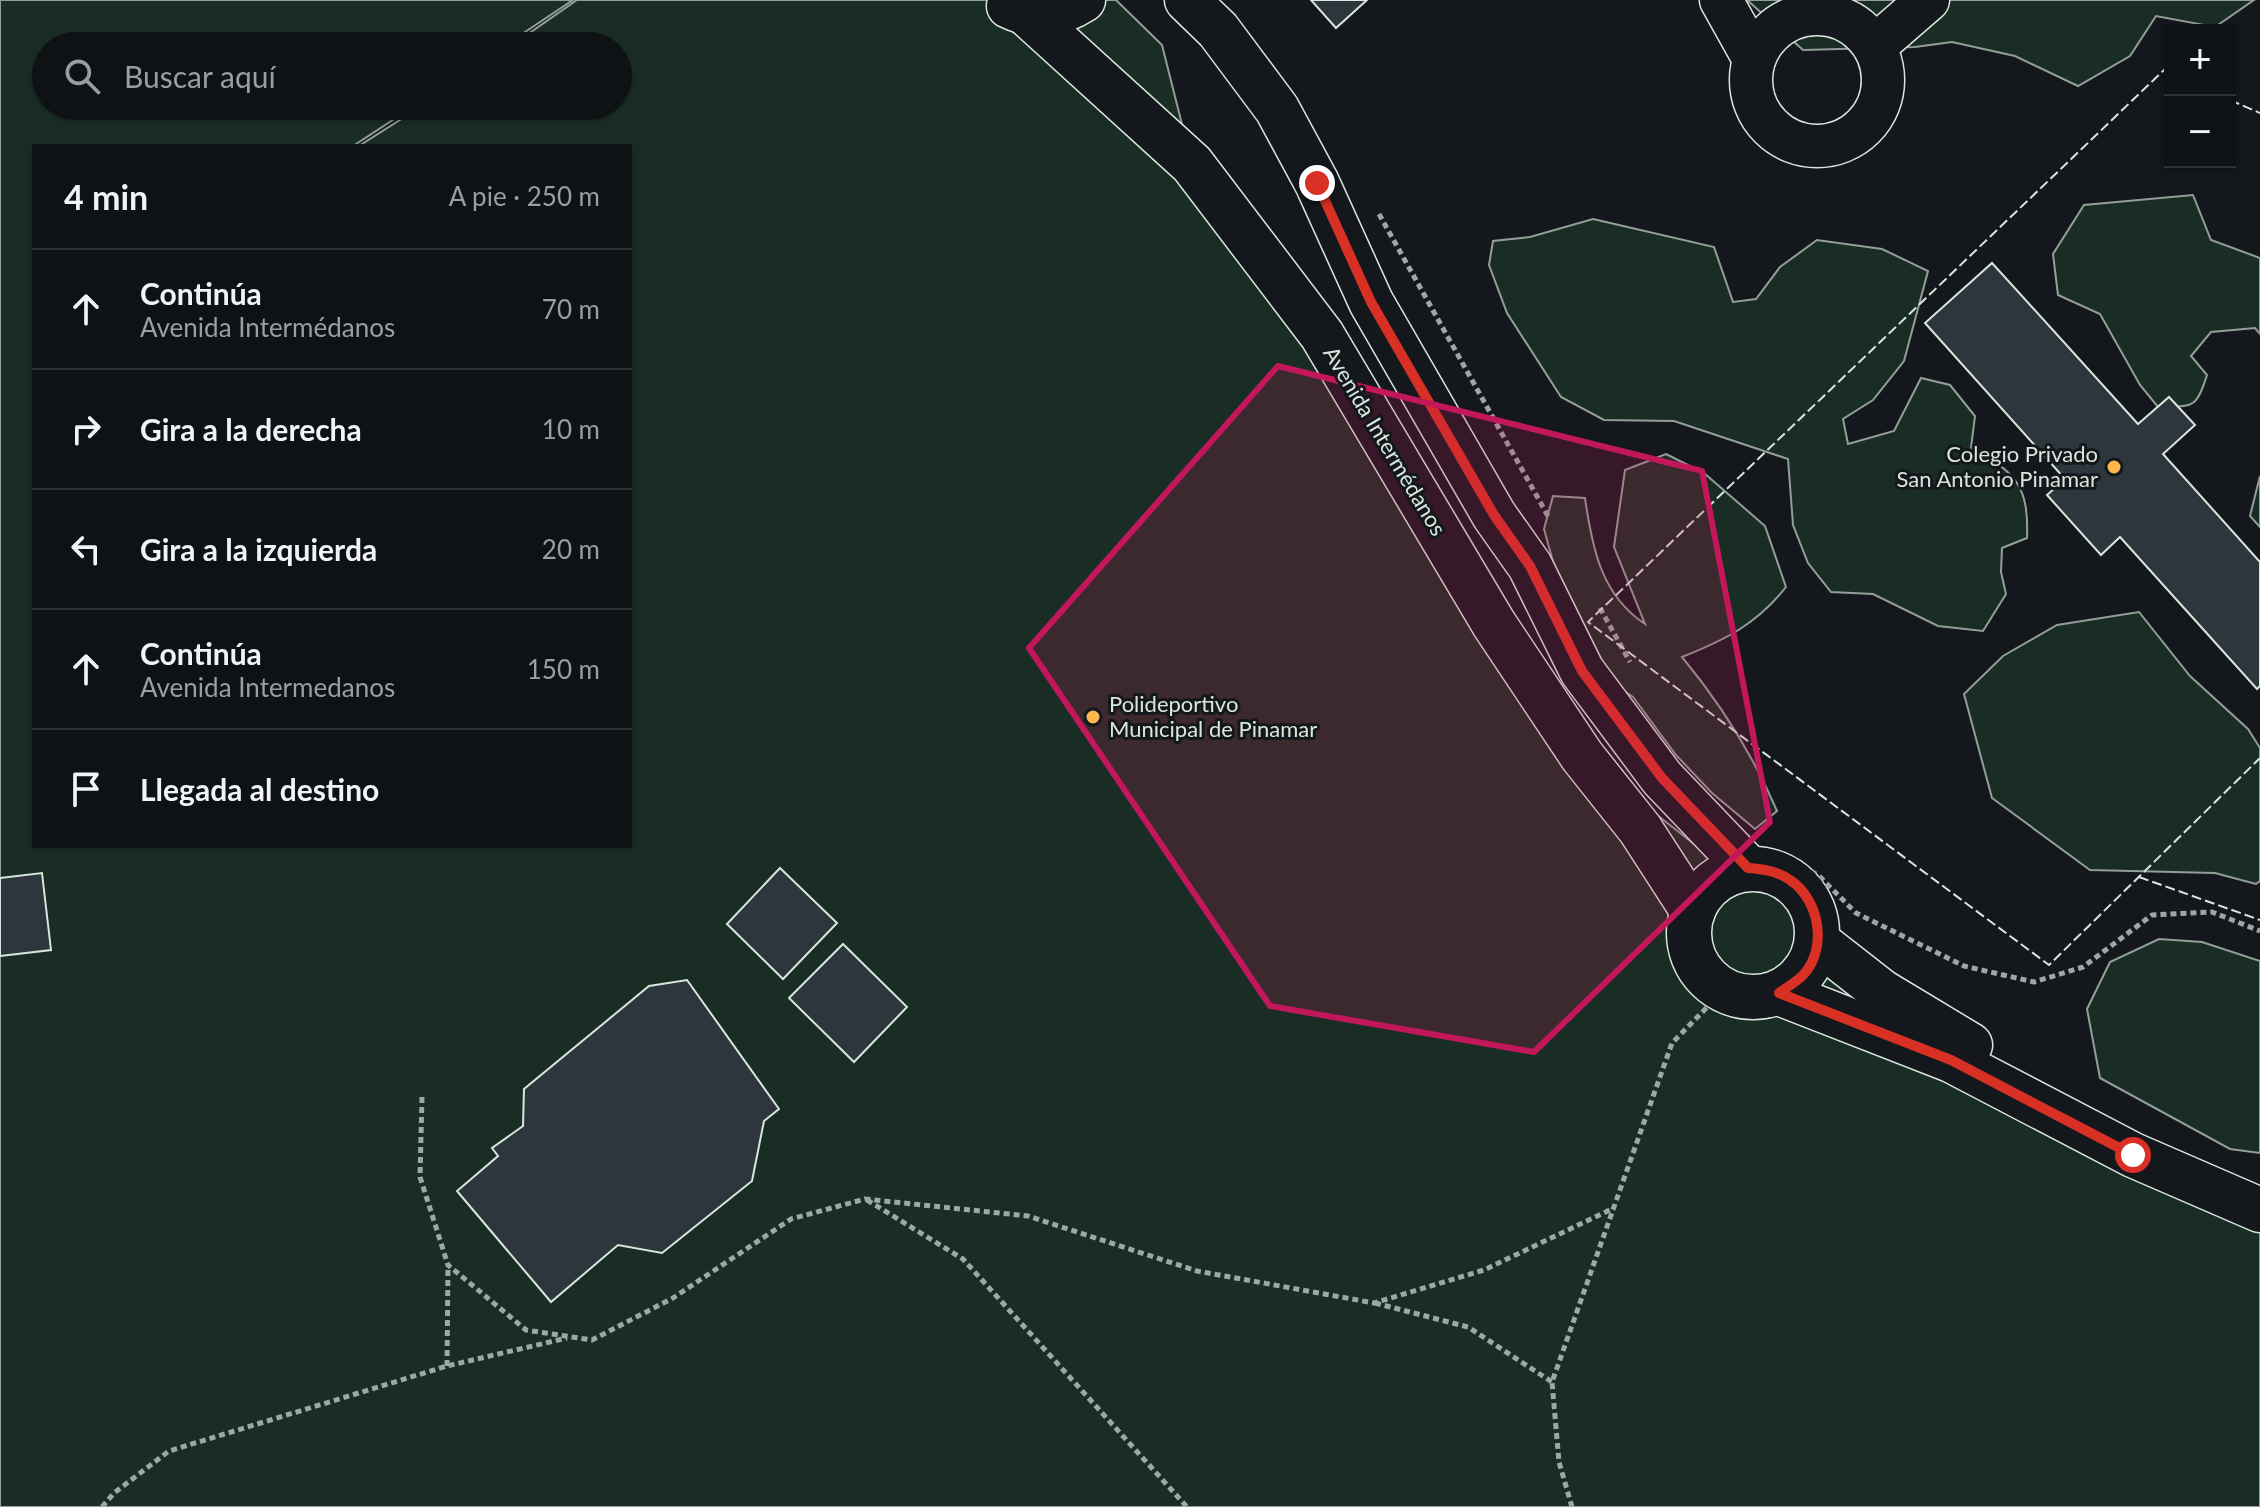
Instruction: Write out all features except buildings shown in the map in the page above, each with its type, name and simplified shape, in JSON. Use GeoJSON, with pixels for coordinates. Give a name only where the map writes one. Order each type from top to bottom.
{"type":"FeatureCollection","features":[{"type":"Feature","properties":{"kind":"main road"},"geometry":{"type":"LineString","coordinates":[[1014,7],[1047,15],[1067,10],[1083,0]]}},
{"type":"Feature","properties":{"kind":"main road"},"geometry":{"type":"LineString","coordinates":[[1187,0],[1218,30],[1277,109],[1317,183],[1371,302],[1494,515],[1530,566],[1582,671],[1662,778],[1763,860],[1769,870],[1790,880],[1807,897],[1817,918],[1818,942],[1805,973],[1779,993],[1751,999],[1723,991],[1704,977],[1693,957],[1688,934],[1693,911],[1704,890],[1723,876],[1763,860]]}},
{"type":"Feature","properties":{"kind":"main road","name":"Avenida Intermédanos"},"geometry":{"type":"LineString","coordinates":[[1014,7],[1192,164],[1322,335],[1494,624],[1582,756],[1640,829],[1693,911]]}},
{"type":"Feature","properties":{"kind":"main road"},"geometry":{"type":"LineString","coordinates":[[1818,942],[1882,992],[1961,1040],[2141,1136],[2235,1178],[2260,1185]]}},
{"type":"Feature","properties":{"kind":"main road"},"geometry":{"type":"LineString","coordinates":[[1779,993],[1951,1060],[2133,1155],[2260,1210]]}},
{"type":"Feature","properties":{"kind":"street"},"geometry":{"type":"LineString","coordinates":[[1721,0],[1754,59]]}},
{"type":"Feature","properties":{"kind":"street"},"geometry":{"type":"LineString","coordinates":[[1875,46],[1928,0]]}},
{"type":"Feature","properties":{"kind":"street"},"geometry":{"type":"LineString","coordinates":[[1810,15],[1841,19],[1875,46],[1881,67],[1882,88],[1876,109],[1864,126],[1846,139],[1825,146],[1803,145],[1782,137],[1766,122],[1755,103],[1751,81],[1754,59],[1764,40],[1779,26],[1810,15]]}},
{"type":"Feature","properties":{"kind":"path"},"geometry":{"type":"LineString","coordinates":[[1373,204],[1549,519]]}},
{"type":"Feature","properties":{"kind":"path"},"geometry":{"type":"LineString","coordinates":[[1596,602],[1635,671]]}},
{"type":"Feature","properties":{"kind":"path"},"geometry":{"type":"LineString","coordinates":[[1763,860],[1819,876],[1856,913],[1964,966],[2034,982],[2083,967],[2152,915],[2212,912],[2260,931]]}},
{"type":"Feature","properties":{"kind":"path"},"geometry":{"type":"LineString","coordinates":[[1572,1507],[1559,1462],[1552,1382],[1672,1043],[1723,991]]}},
{"type":"Feature","properties":{"kind":"path"},"geometry":{"type":"LineString","coordinates":[[422,1097],[420,1177],[448,1265],[447,1366]]}},
{"type":"Feature","properties":{"kind":"path"},"geometry":{"type":"LineString","coordinates":[[448,1265],[526,1330],[592,1340],[673,1298],[791,1219],[865,1199],[1028,1216],[1197,1271],[1374,1303],[1468,1327],[1552,1382]]}},
{"type":"Feature","properties":{"kind":"path"},"geometry":{"type":"LineString","coordinates":[[865,1199],[963,1259],[1187,1507]]}},
{"type":"Feature","properties":{"kind":"path"},"geometry":{"type":"LineString","coordinates":[[1374,1303],[1484,1270],[1614,1208]]}},
{"type":"Feature","properties":{"kind":"path"},"geometry":{"type":"LineString","coordinates":[[102,1507],[114,1493],[169,1451],[447,1366],[572,1337]]}},
{"type":"Feature","properties":{"kind":"highlighted area"},"geometry":{"type":"Polygon","coordinates":[[[1278,366],[1702,471],[1770,822],[1534,1052],[1270,1006],[1029,648],[1278,366]]]}},
{"type":"Feature","properties":{"kind":"green space","name":"Polideportivo Municipal de Pinamar"},"geometry":{"type":"Polygon","coordinates":[[[0,0],[573,0],[525,32],[32,32],[32,120],[393,120],[356,144],[32,144],[32,848],[632,848],[632,144],[362,144],[400,120],[632,120],[632,32],[531,32],[577,0],[1116,0],[1162,45],[1192,164],[1582,756],[1731,873],[1769,870],[1791,880],[1811,908],[1818,942],[1959,1053],[2260,1208],[2260,1507],[0,1507],[0,0]]]}},
{"type":"Feature","properties":{"kind":"green space"},"geometry":{"type":"Polygon","coordinates":[[[1747,0],[2254,0],[2219,24],[2199,24],[2156,16],[2130,56],[2078,86],[2015,56],[1952,42],[1915,47],[1803,50],[1747,0]]]}},
{"type":"Feature","properties":{"kind":"green space"},"geometry":{"type":"Polygon","coordinates":[[[2193,195],[2211,240],[2260,258],[2260,334],[2255,328],[2211,332],[2191,356],[2207,375],[2200,395],[2186,406],[2158,407],[2140,385],[2100,314],[2058,295],[2053,254],[2084,205],[2193,195]]]}},
{"type":"Feature","properties":{"kind":"green space"},"geometry":{"type":"Polygon","coordinates":[[[1593,219],[1714,247],[1733,302],[1756,299],[1780,267],[1817,240],[1882,249],[1928,271],[1904,361],[1873,400],[1843,419],[1848,444],[1894,431],[1921,378],[1950,385],[1975,416],[1971,448],[1999,465],[2017,482],[2027,520],[2027,538],[2002,548],[2001,572],[2006,594],[1983,631],[1938,626],[1873,594],[1831,592],[1808,563],[1793,525],[1788,459],[1674,421],[1604,420],[1561,397],[1507,313],[1489,265],[1493,241],[1530,237],[1593,219]]]}},
{"type":"Feature","properties":{"kind":"green space"},"geometry":{"type":"Polygon","coordinates":[[[1666,454],[1704,473],[1765,526],[1786,587],[1764,611],[1739,630],[1682,657],[1735,730],[1777,811],[1755,829],[1712,793],[1676,755],[1633,697],[1607,680],[1568,606],[1544,529],[1553,496],[1585,498],[1601,568],[1618,599],[1645,624],[1614,547],[1625,470],[1666,454]]]}},
{"type":"Feature","properties":{"kind":"green space"},"geometry":{"type":"Polygon","coordinates":[[[2260,476],[2260,527],[2250,516],[2260,476]]]}},
{"type":"Feature","properties":{"kind":"green space"},"geometry":{"type":"Polygon","coordinates":[[[2139,612],[2190,676],[2248,729],[2260,748],[2260,881],[2256,884],[2215,873],[2090,870],[1992,798],[1964,694],[2003,656],[2057,625],[2139,612]]]}},
{"type":"Feature","properties":{"kind":"green space"},"geometry":{"type":"Polygon","coordinates":[[[2159,939],[2202,942],[2260,961],[2260,1153],[2230,1149],[2100,1078],[2087,1009],[2110,962],[2159,939]]]}},
{"type":"Feature","properties":{"kind":"fence"},"geometry":{"type":"LineString","coordinates":[[2164,70],[1588,622],[2049,965],[2260,758]]}},
{"type":"Feature","properties":{"kind":"fence"},"geometry":{"type":"LineString","coordinates":[[2236,103],[2260,113]]}},
{"type":"Feature","properties":{"kind":"fence"},"geometry":{"type":"LineString","coordinates":[[2139,877],[2260,920]]}},
{"type":"Feature","properties":{"kind":"place","name":"Colegio Privado San Antonio Pinamar"},"geometry":{"type":"Point","coordinates":[2114,467]}},
{"type":"Feature","properties":{"kind":"place","name":"Polideportivo Municipal de Pinamar"},"geometry":{"type":"Point","coordinates":[1093,717]}},
{"type":"Feature","properties":{"kind":"route"},"geometry":{"type":"LineString","coordinates":[[1317,183],[1371,302],[1494,515],[1530,566],[1582,671],[1630,738],[1701,822],[1748,868],[1769,870],[1790,880],[1807,897],[1817,918],[1818,942],[1805,973],[1779,993],[1951,1060],[2133,1155]]}}]}
